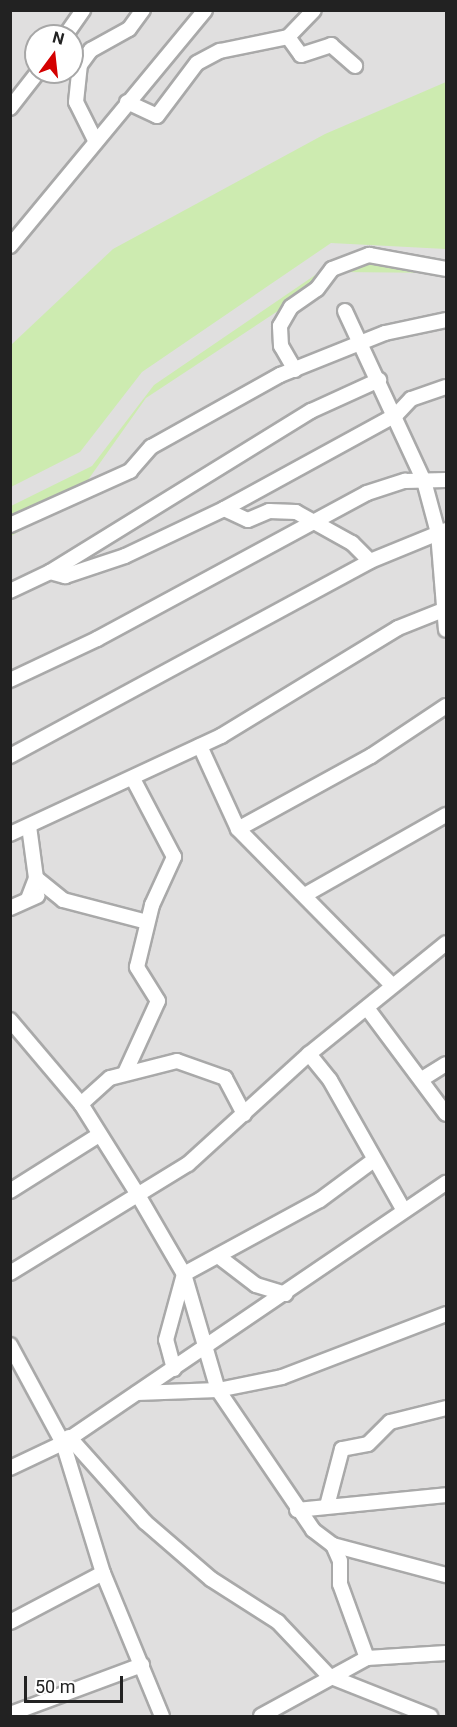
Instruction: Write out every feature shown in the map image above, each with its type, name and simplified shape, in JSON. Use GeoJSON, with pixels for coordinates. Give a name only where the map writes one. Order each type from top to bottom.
{"type":"FeatureCollection","features":[{"type":"Feature","properties":{"kind":"street"},"geometry":{"type":"LineString","coordinates":[[73,24],[82,10]]}},
{"type":"Feature","properties":{"kind":"street"},"geometry":{"type":"LineString","coordinates":[[95,140],[75,102],[80,65],[91,50],[129,29],[143,10]]}},
{"type":"Feature","properties":{"kind":"street"},"geometry":{"type":"LineString","coordinates":[[10,246],[95,140],[205,10]]}},
{"type":"Feature","properties":{"kind":"street"},"geometry":{"type":"LineString","coordinates":[[127,102],[158,116],[179,83],[207,56],[288,37],[314,10]]}},
{"type":"Feature","properties":{"kind":"street"},"geometry":{"type":"LineString","coordinates":[[288,37],[301,55],[331,45],[340,58],[355,66]]}},
{"type":"Feature","properties":{"kind":"street"},"geometry":{"type":"LineString","coordinates":[[10,108],[29,84]]}},
{"type":"Feature","properties":{"kind":"street"},"geometry":{"type":"LineString","coordinates":[[295,370],[281,346],[280,326],[291,307],[317,289],[332,269],[369,255],[447,269]]}},
{"type":"Feature","properties":{"kind":"street"},"geometry":{"type":"LineString","coordinates":[[345,311],[396,415],[424,481],[442,532],[444,610],[447,630]]}},
{"type":"Feature","properties":{"kind":"street"},"geometry":{"type":"LineString","coordinates":[[10,525],[130,471],[150,447],[295,370],[360,342],[447,320]]}},
{"type":"Feature","properties":{"kind":"street"},"geometry":{"type":"LineString","coordinates":[[10,591],[50,572],[311,411],[378,380]]}},
{"type":"Feature","properties":{"kind":"street"},"geometry":{"type":"LineString","coordinates":[[50,572],[65,576],[125,556],[224,509],[396,415],[411,399],[447,387]]}},
{"type":"Feature","properties":{"kind":"street"},"geometry":{"type":"LineString","coordinates":[[10,680],[318,522],[367,493],[424,481],[447,480]]}},
{"type":"Feature","properties":{"kind":"street"},"geometry":{"type":"LineString","coordinates":[[224,509],[248,520],[279,509],[318,522],[370,561]]}},
{"type":"Feature","properties":{"kind":"street"},"geometry":{"type":"LineString","coordinates":[[10,756],[370,561],[442,532]]}},
{"type":"Feature","properties":{"kind":"street"},"geometry":{"type":"LineString","coordinates":[[10,834],[200,746],[398,628],[444,610]]}},
{"type":"Feature","properties":{"kind":"street"},"geometry":{"type":"LineString","coordinates":[[238,829],[370,756],[447,706]]}},
{"type":"Feature","properties":{"kind":"street"},"geometry":{"type":"LineString","coordinates":[[200,746],[238,829],[392,985]]}},
{"type":"Feature","properties":{"kind":"street"},"geometry":{"type":"LineString","coordinates":[[125,1072],[143,1044],[158,1001],[137,967],[147,922],[174,849],[133,779]]}},
{"type":"Feature","properties":{"kind":"street"},"geometry":{"type":"LineString","coordinates":[[305,895],[447,815]]}},
{"type":"Feature","properties":{"kind":"street"},"geometry":{"type":"LineString","coordinates":[[28,899],[36,878],[29,826]]}},
{"type":"Feature","properties":{"kind":"street"},"geometry":{"type":"LineString","coordinates":[[36,878],[47,893]]}},
{"type":"Feature","properties":{"kind":"street"},"geometry":{"type":"LineString","coordinates":[[10,908],[47,893],[147,922]]}},
{"type":"Feature","properties":{"kind":"street"},"geometry":{"type":"LineString","coordinates":[[10,1273],[188,1164],[309,1054],[447,943]]}},
{"type":"Feature","properties":{"kind":"street"},"geometry":{"type":"LineString","coordinates":[[367,1008],[447,1114]]}},
{"type":"Feature","properties":{"kind":"street"},"geometry":{"type":"LineString","coordinates":[[10,1020],[81,1104],[184,1274],[218,1390],[297,1509],[333,1545],[447,1575]]}},
{"type":"Feature","properties":{"kind":"street"},"geometry":{"type":"LineString","coordinates":[[309,1054],[330,1080],[403,1209]]}},
{"type":"Feature","properties":{"kind":"street"},"geometry":{"type":"LineString","coordinates":[[81,1104],[102,1083],[125,1072],[169,1061],[219,1076],[234,1087],[244,1114]]}},
{"type":"Feature","properties":{"kind":"street"},"geometry":{"type":"LineString","coordinates":[[422,1079],[447,1064]]}},
{"type":"Feature","properties":{"kind":"street"},"geometry":{"type":"LineString","coordinates":[[10,1191],[99,1135]]}},
{"type":"Feature","properties":{"kind":"street"},"geometry":{"type":"LineString","coordinates":[[174,1369],[166,1340],[184,1274],[320,1200],[374,1160]]}},
{"type":"Feature","properties":{"kind":"street"},"geometry":{"type":"LineString","coordinates":[[10,1468],[66,1440],[286,1294],[403,1209],[447,1183]]}},
{"type":"Feature","properties":{"kind":"street"},"geometry":{"type":"LineString","coordinates":[[218,1256],[256,1285],[286,1294]]}},
{"type":"Feature","properties":{"kind":"street"},"geometry":{"type":"LineString","coordinates":[[137,1393],[218,1390],[282,1377],[447,1314]]}},
{"type":"Feature","properties":{"kind":"street"},"geometry":{"type":"LineString","coordinates":[[10,1345],[14,1362],[66,1440],[145,1522],[211,1579],[278,1622],[329,1676],[430,1716]]}},
{"type":"Feature","properties":{"kind":"street"},"geometry":{"type":"LineString","coordinates":[[327,1506],[342,1449],[368,1444],[390,1422],[447,1408]]}},
{"type":"Feature","properties":{"kind":"street"},"geometry":{"type":"LineString","coordinates":[[66,1440],[103,1573],[162,1716]]}},
{"type":"Feature","properties":{"kind":"street"},"geometry":{"type":"LineString","coordinates":[[297,1509],[447,1495]]}},
{"type":"Feature","properties":{"kind":"street"},"geometry":{"type":"LineString","coordinates":[[333,1545],[340,1584],[367,1658]]}},
{"type":"Feature","properties":{"kind":"street"},"geometry":{"type":"LineString","coordinates":[[10,1622],[103,1573]]}},
{"type":"Feature","properties":{"kind":"street"},"geometry":{"type":"LineString","coordinates":[[261,1716],[329,1676],[367,1658],[447,1653]]}},
{"type":"Feature","properties":{"kind":"street"},"geometry":{"type":"LineString","coordinates":[[10,1714],[141,1665]]}},
{"type":"Feature","properties":{"kind":"shaded area"},"geometry":{"type":"Polygon","coordinates":[[[11,11],[446,11],[446,1716],[11,1716],[11,11]]]}},
{"type":"Feature","properties":{"kind":"green space"},"geometry":{"type":"Polygon","coordinates":[[[446,82],[446,249],[331,243],[142,372],[80,452],[11,487],[11,345],[113,249],[325,134],[446,82]]]}},
{"type":"Feature","properties":{"kind":"green space"},"geometry":{"type":"Polygon","coordinates":[[[343,256],[446,265],[446,273],[337,272],[146,398],[73,501],[11,536],[11,506],[92,466],[154,385],[343,256]]]}}]}
